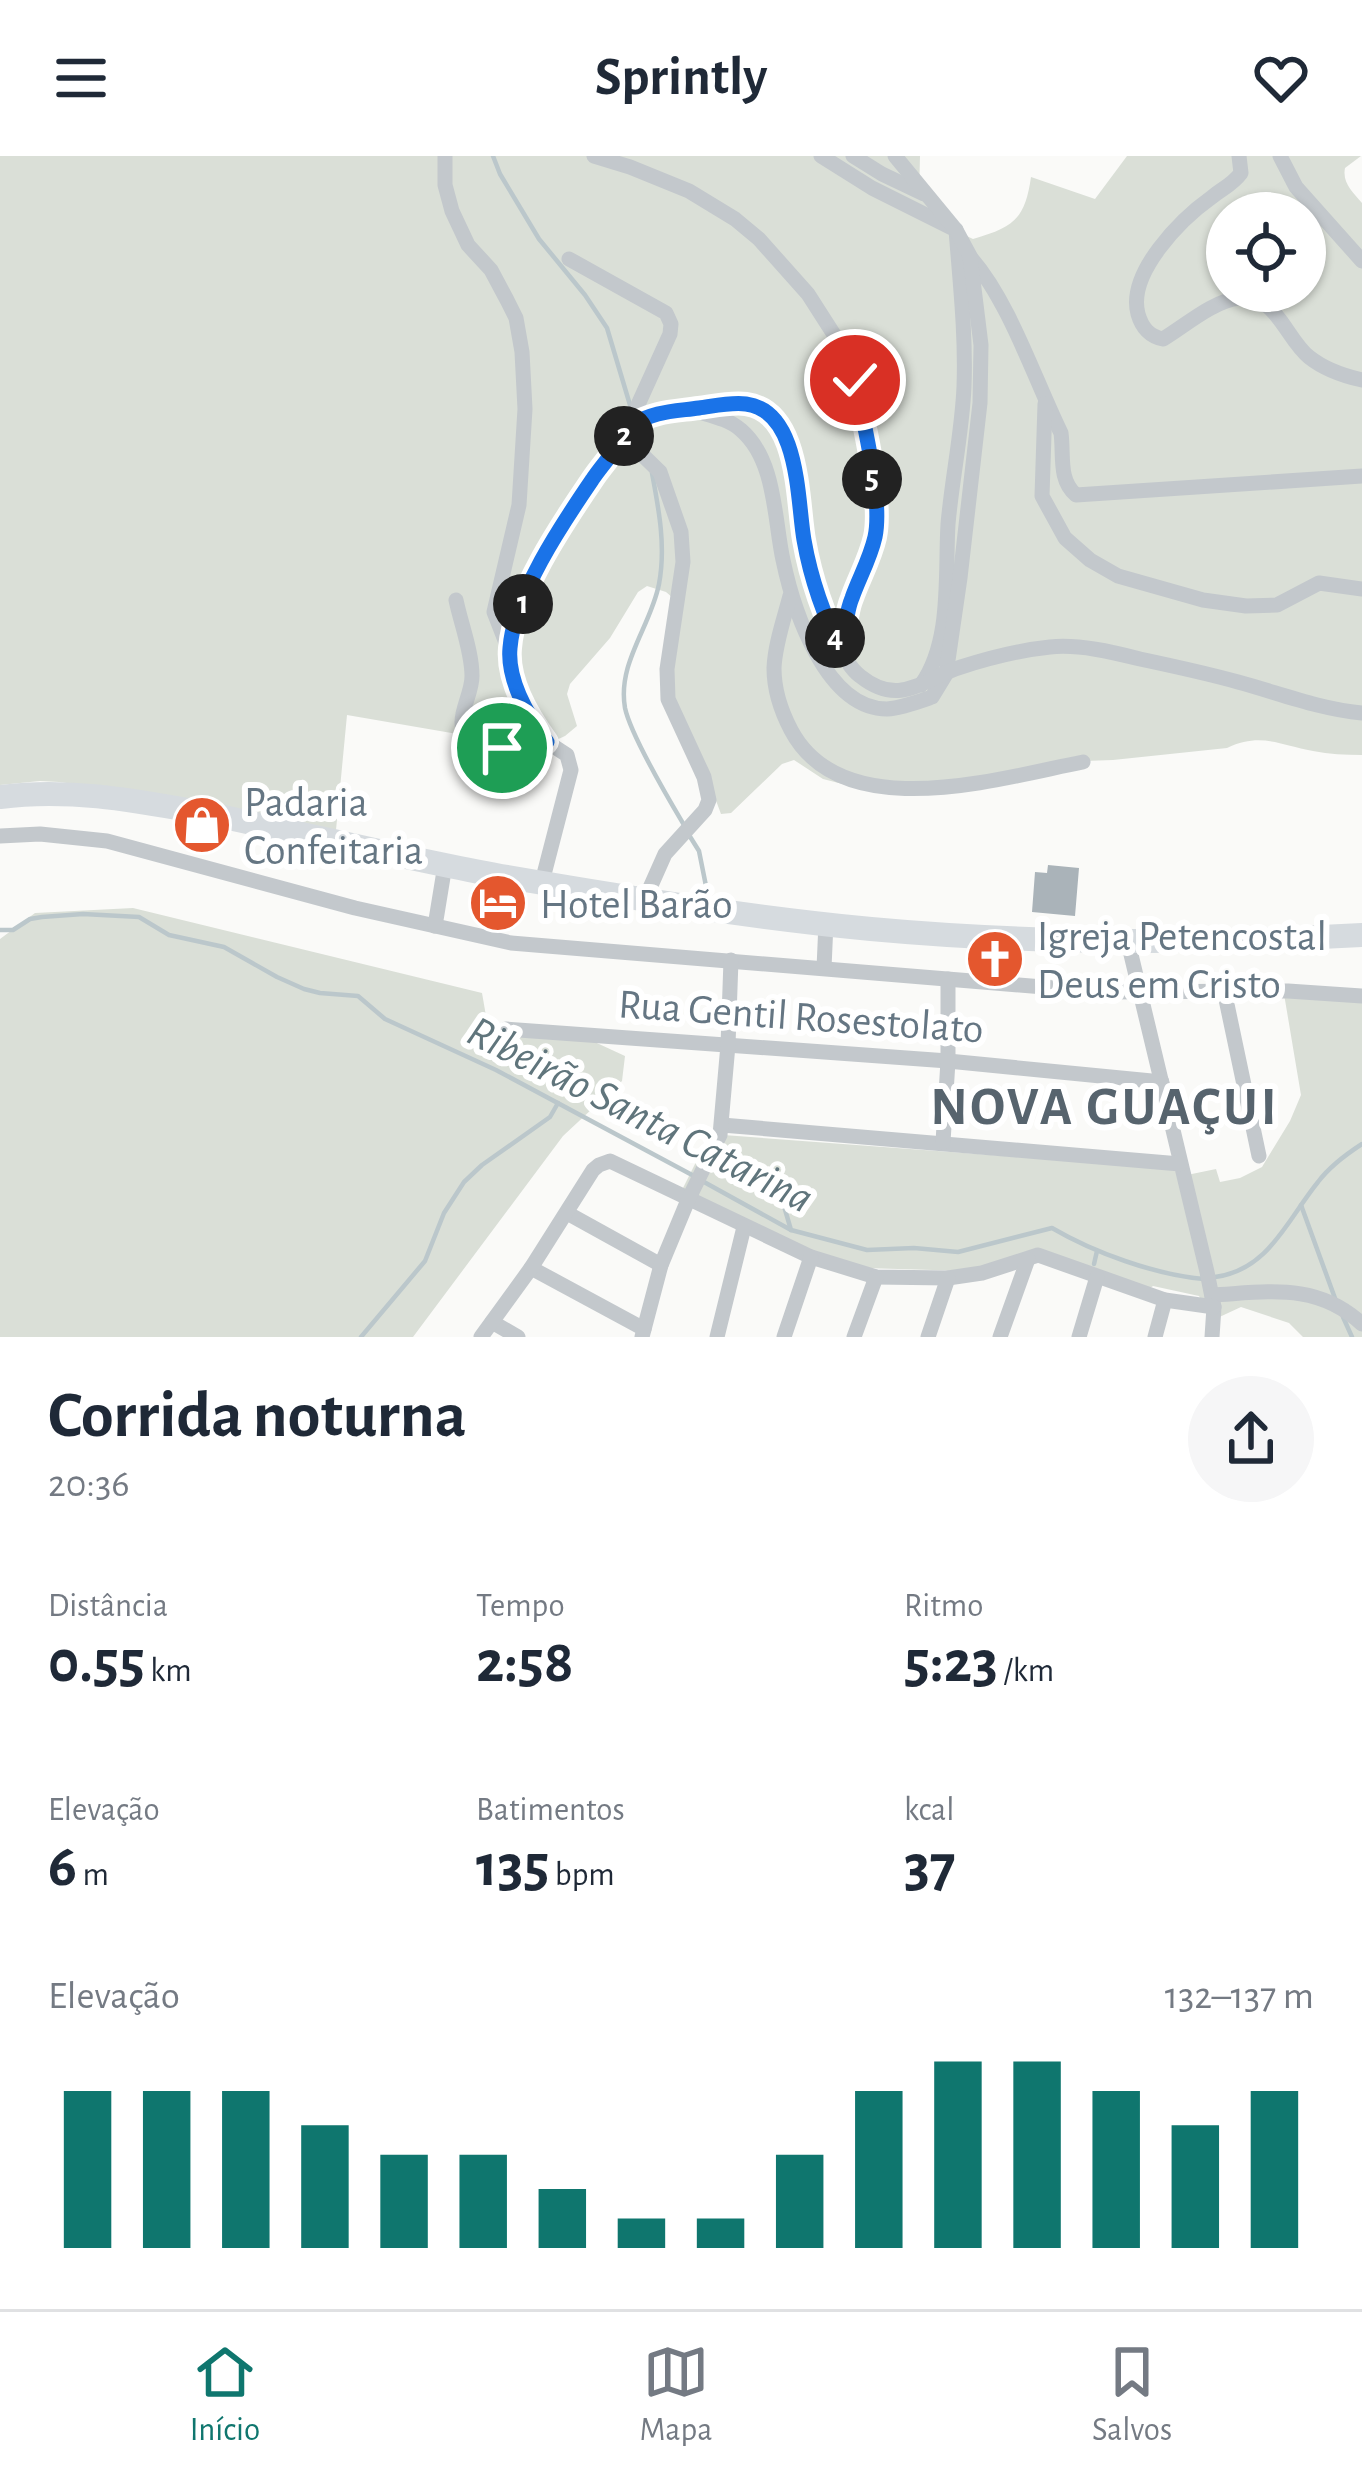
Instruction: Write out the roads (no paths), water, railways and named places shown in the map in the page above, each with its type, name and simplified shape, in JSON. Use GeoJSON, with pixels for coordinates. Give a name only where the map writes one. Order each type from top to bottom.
{"type":"FeatureCollection","features":[{"type":"Feature","properties":{"kind":"highway"},"geometry":{"type":"LineString","coordinates":[[0,797],[62,793],[142,802],[445,865],[826,923],[1128,942],[1362,935]]}},
{"type":"Feature","properties":{"kind":"street"},"geometry":{"type":"LineString","coordinates":[[445,156],[452,212],[468,245],[491,270],[507,300],[516,318],[522,352],[525,409],[520,487],[494,612],[520,695],[547,742],[567,755],[571,770],[542,882]]}},
{"type":"Feature","properties":{"kind":"street"},"geometry":{"type":"LineString","coordinates":[[594,156],[688,191],[735,219],[808,295],[840,344],[855,380],[877,514],[876,534],[850,603],[843,654]]}},
{"type":"Feature","properties":{"kind":"street"},"geometry":{"type":"LineString","coordinates":[[821,156],[956,230]]}},
{"type":"Feature","properties":{"kind":"street"},"geometry":{"type":"LineString","coordinates":[[853,156],[927,195]]}},
{"type":"Feature","properties":{"kind":"street"},"geometry":{"type":"LineString","coordinates":[[896,156],[956,230],[1002,306],[1061,433],[1062,470],[1067,488],[1076,495],[1362,476]]}},
{"type":"Feature","properties":{"kind":"street"},"geometry":{"type":"LineString","coordinates":[[1239,156],[1241,173],[1232,186],[1182,222],[1147,267],[1139,281],[1136,305],[1141,324],[1153,337],[1163,339],[1216,306],[1241,297],[1257,300],[1285,324],[1309,357],[1362,380]]}},
{"type":"Feature","properties":{"kind":"street"},"geometry":{"type":"LineString","coordinates":[[1280,156],[1296,187],[1362,261]]}},
{"type":"Feature","properties":{"kind":"street"},"geometry":{"type":"LineString","coordinates":[[920,686],[934,665],[942,620],[952,474],[960,436],[964,385],[956,230]]}},
{"type":"Feature","properties":{"kind":"street"},"geometry":{"type":"LineString","coordinates":[[690,409],[730,423],[754,447],[770,485],[791,593],[814,650],[841,687],[863,704],[885,709],[932,698],[946,674],[980,404],[980,344],[970,256]]}},
{"type":"Feature","properties":{"kind":"street"},"geometry":{"type":"LineString","coordinates":[[509,651],[533,575],[626,432],[670,334],[666,313],[568,259]]}},
{"type":"Feature","properties":{"kind":"street"},"geometry":{"type":"LineString","coordinates":[[1045,401],[1042,496],[1065,538],[1090,560],[1118,576],[1204,600],[1246,606],[1277,604],[1319,583],[1362,589]]}},
{"type":"Feature","properties":{"kind":"street"},"geometry":{"type":"LineString","coordinates":[[626,432],[654,413],[749,404],[769,415],[782,429],[800,495],[802,534],[824,617],[852,670],[877,686],[908,691],[955,668],[1053,647],[1110,652],[1362,713]]}},
{"type":"Feature","properties":{"kind":"street"},"geometry":{"type":"LineString","coordinates":[[626,432],[660,472],[682,532],[668,699],[704,776],[709,800],[665,854],[645,899]]}},
{"type":"Feature","properties":{"kind":"street"},"geometry":{"type":"LineString","coordinates":[[791,593],[774,664],[776,689],[795,739],[837,775],[867,786],[908,790],[1083,762]]}},
{"type":"Feature","properties":{"kind":"street"},"geometry":{"type":"LineString","coordinates":[[456,600],[473,673],[461,724],[465,735],[502,748],[536,752],[547,742]]}},
{"type":"Feature","properties":{"kind":"street"},"geometry":{"type":"LineString","coordinates":[[0,836],[40,834],[107,841],[356,908],[511,943],[1104,992],[1224,990],[1362,996]]}},
{"type":"Feature","properties":{"kind":"street"},"geometry":{"type":"LineString","coordinates":[[435,926],[445,865]]}},
{"type":"Feature","properties":{"kind":"street"},"geometry":{"type":"LineString","coordinates":[[824,968],[826,923]]}},
{"type":"Feature","properties":{"kind":"street"},"geometry":{"type":"LineString","coordinates":[[1128,942],[1211,1290],[1212,1337]]}},
{"type":"Feature","properties":{"kind":"street"},"geometry":{"type":"LineString","coordinates":[[531,1268],[643,1333],[661,1265],[720,1135],[730,959]]}},
{"type":"Feature","properties":{"kind":"street"},"geometry":{"type":"LineString","coordinates":[[943,1142],[949,979]]}},
{"type":"Feature","properties":{"kind":"street"},"geometry":{"type":"LineString","coordinates":[[1224,990],[1258,1156]]}},
{"type":"Feature","properties":{"kind":"street","name":"Rua Gentil Rosestolato"},"geometry":{"type":"LineString","coordinates":[[506,1029],[948,1061],[1162,1082]]}},
{"type":"Feature","properties":{"kind":"street"},"geometry":{"type":"LineString","coordinates":[[722,1125],[1180,1164]]}},
{"type":"Feature","properties":{"kind":"street"},"geometry":{"type":"LineString","coordinates":[[481,1337],[593,1170],[605,1162],[695,1185],[744,1227],[811,1257],[875,1276],[948,1278],[1038,1255],[1165,1300],[1211,1290],[1306,1293],[1347,1310],[1362,1324]]}},
{"type":"Feature","properties":{"kind":"street"},"geometry":{"type":"LineString","coordinates":[[567,1213],[661,1265]]}},
{"type":"Feature","properties":{"kind":"street"},"geometry":{"type":"LineString","coordinates":[[717,1337],[744,1227]]}},
{"type":"Feature","properties":{"kind":"street"},"geometry":{"type":"LineString","coordinates":[[784,1337],[811,1257]]}},
{"type":"Feature","properties":{"kind":"street"},"geometry":{"type":"LineString","coordinates":[[1000,1337],[1028,1259]]}},
{"type":"Feature","properties":{"kind":"street"},"geometry":{"type":"LineString","coordinates":[[854,1337],[875,1276]]}},
{"type":"Feature","properties":{"kind":"street"},"geometry":{"type":"LineString","coordinates":[[1079,1337],[1097,1277]]}},
{"type":"Feature","properties":{"kind":"street"},"geometry":{"type":"LineString","coordinates":[[928,1337],[948,1278]]}},
{"type":"Feature","properties":{"kind":"street"},"geometry":{"type":"LineString","coordinates":[[1155,1337],[1165,1300]]}},
{"type":"Feature","properties":{"kind":"street"},"geometry":{"type":"LineString","coordinates":[[492,1322],[518,1337]]}},
{"type":"Feature","properties":{"kind":"waterway"},"geometry":{"type":"LineString","coordinates":[[493,156],[539,239],[607,328],[630,405]]}},
{"type":"Feature","properties":{"kind":"waterway"},"geometry":{"type":"LineString","coordinates":[[637,428],[645,451]]}},
{"type":"Feature","properties":{"kind":"waterway"},"geometry":{"type":"LineString","coordinates":[[652,473],[661,528],[661,570],[655,600],[630,660],[625,708],[642,750],[684,825]]}},
{"type":"Feature","properties":{"kind":"waterway"},"geometry":{"type":"LineString","coordinates":[[689,835],[699,851],[707,891]]}},
{"type":"Feature","properties":{"kind":"waterway","name":"Ribeirão Santa Catarina"},"geometry":{"type":"LineString","coordinates":[[0,930],[13,930],[42,917],[139,917],[169,935],[224,947],[304,989],[358,996],[385,1019],[496,1070],[694,1176]]}},
{"type":"Feature","properties":{"kind":"waterway"},"geometry":{"type":"LineString","coordinates":[[361,1337],[425,1261],[444,1213],[464,1182],[550,1117],[558,1103]]}},
{"type":"Feature","properties":{"kind":"waterway","name":"Ribeirão Santa Catarina"},"geometry":{"type":"LineString","coordinates":[[1215,1277],[1250,1265],[1263,1254],[1323,1176],[1362,1144]]}},
{"type":"Feature","properties":{"kind":"waterway","name":"Ribeirão Santa Catarina"},"geometry":{"type":"LineString","coordinates":[[704,1182],[791,1230],[867,1250],[958,1252],[1052,1228],[1125,1261],[1204,1279]]}},
{"type":"Feature","properties":{"kind":"waterway"},"geometry":{"type":"LineString","coordinates":[[779,1189],[791,1230]]}},
{"type":"Feature","properties":{"kind":"waterway"},"geometry":{"type":"LineString","coordinates":[[1301,1205],[1336,1301]]}},
{"type":"Feature","properties":{"kind":"waterway"},"geometry":{"type":"LineString","coordinates":[[1094,1264],[1097,1251]]}},
{"type":"Feature","properties":{"kind":"waterway"},"geometry":{"type":"LineString","coordinates":[[1343,1317],[1352,1337]]}},
{"type":"Feature","properties":{"kind":"place","name":"Padaria Confeitaria"},"geometry":{"type":"Point","coordinates":[202,825]}},
{"type":"Feature","properties":{"kind":"place","name":"Hotel Barão"},"geometry":{"type":"Point","coordinates":[498,903]}},
{"type":"Feature","properties":{"kind":"place","name":"Igreja Petencostal Deus em Cristo"},"geometry":{"type":"Point","coordinates":[995,959]}},
{"type":"Feature","properties":{"kind":"district","name":"NOVA GUAÇUI"},"geometry":{"type":"Point","coordinates":[1105,1105]}}]}
